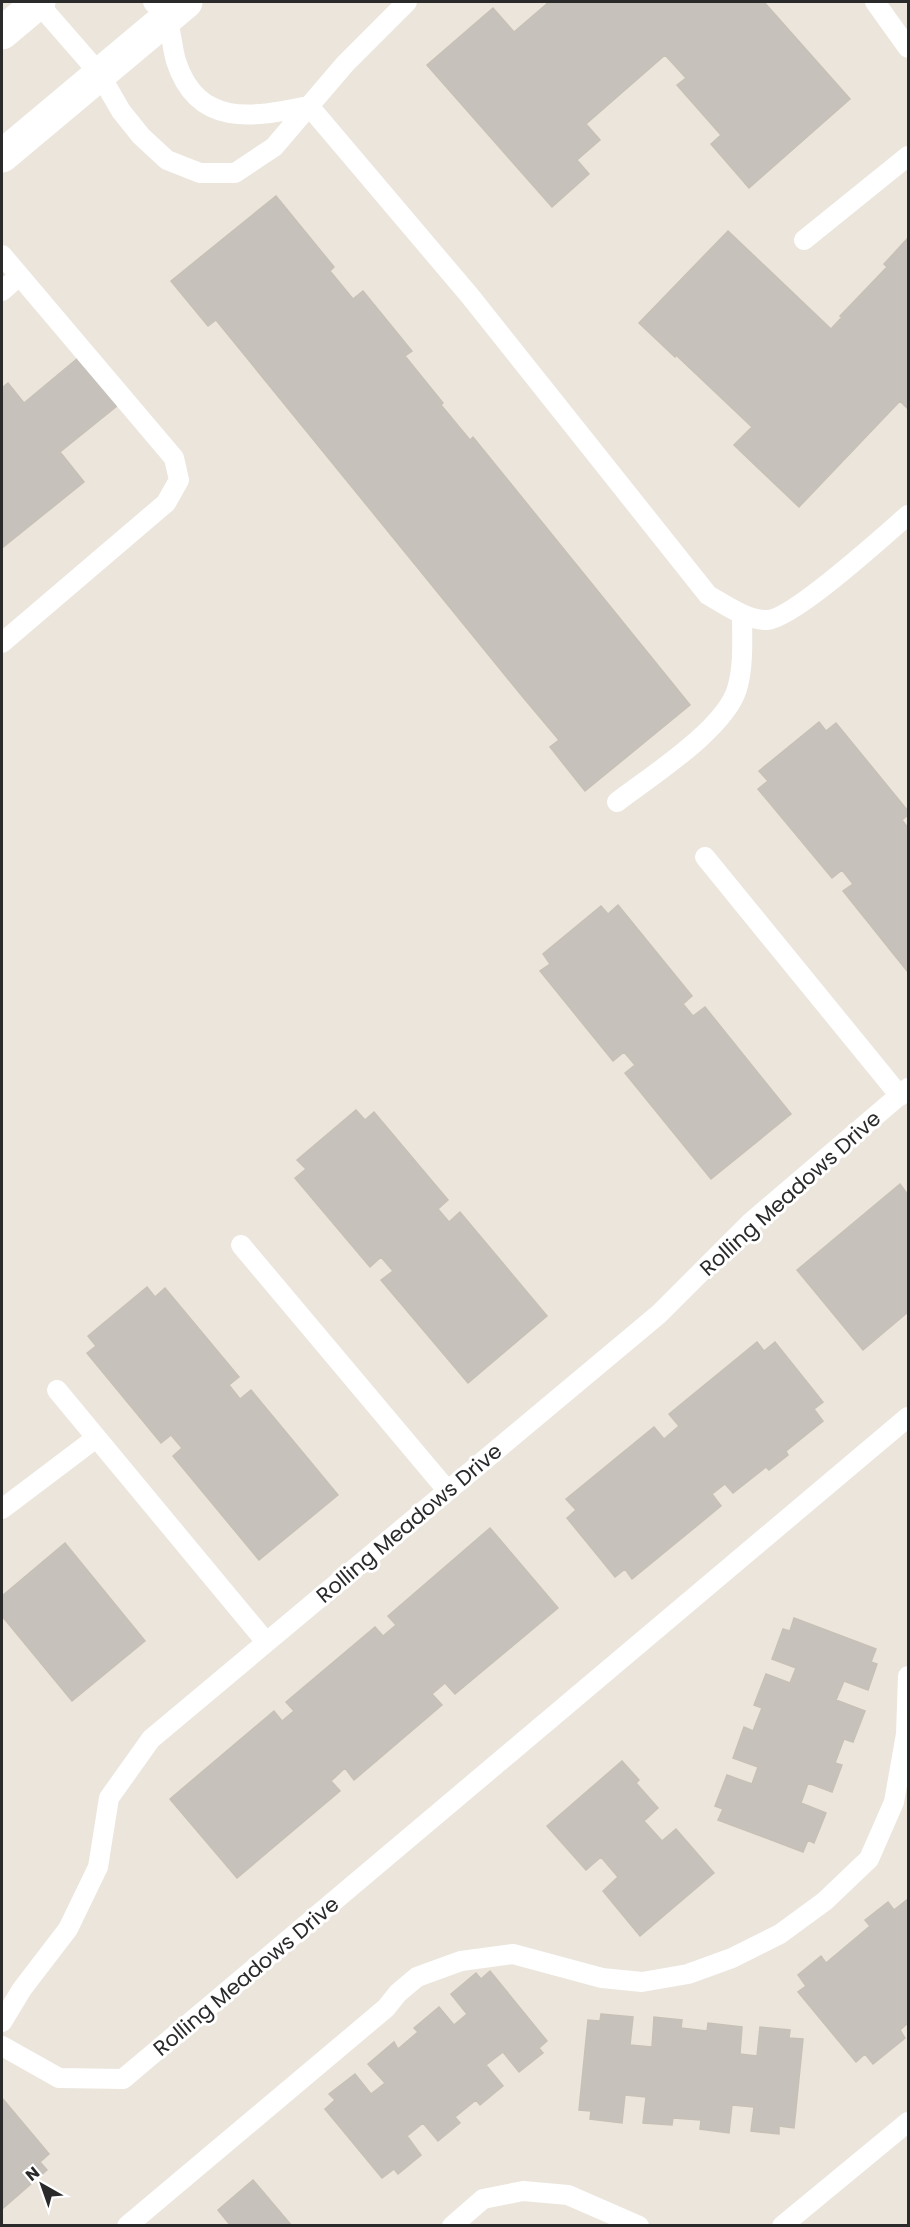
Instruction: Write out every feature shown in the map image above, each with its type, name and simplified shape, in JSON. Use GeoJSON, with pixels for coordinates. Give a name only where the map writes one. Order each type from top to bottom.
{"type":"FeatureCollection","features":[{"type":"Feature","properties":{"kind":"main road"},"geometry":{"type":"LineString","coordinates":[[2,33],[38,2]]}},
{"type":"Feature","properties":{"kind":"main road"},"geometry":{"type":"LineString","coordinates":[[2,156],[99,74],[168,7]]}},
{"type":"Feature","properties":{"kind":"lane"},"geometry":{"type":"LineString","coordinates":[[38,2],[99,74],[121,111],[141,136],[167,160],[200,173],[236,173],[274,147],[345,64],[407,2]]}},
{"type":"Feature","properties":{"kind":"lane"},"geometry":{"type":"LineString","coordinates":[[874,2],[909,48]]}},
{"type":"Feature","properties":{"kind":"lane"},"geometry":{"type":"LineString","coordinates":[[168,7],[176,62],[190,89],[210,107],[234,115],[265,114],[309,106]]}},
{"type":"Feature","properties":{"kind":"lane"},"geometry":{"type":"LineString","coordinates":[[309,106],[470,296],[708,595],[742,615],[769,620],[790,610],[816,592],[909,515]]}},
{"type":"Feature","properties":{"kind":"lane"},"geometry":{"type":"LineString","coordinates":[[804,240],[909,156]]}},
{"type":"Feature","properties":{"kind":"lane"},"geometry":{"type":"LineString","coordinates":[[2,255],[174,458],[179,480],[166,503],[2,643]]}},
{"type":"Feature","properties":{"kind":"lane"},"geometry":{"type":"LineString","coordinates":[[2,291],[19,276]]}},
{"type":"Feature","properties":{"kind":"lane"},"geometry":{"type":"LineString","coordinates":[[617,802],[711,729],[725,712],[737,689],[742,656],[742,615]]}},
{"type":"Feature","properties":{"kind":"lane"},"geometry":{"type":"LineString","coordinates":[[705,857],[904,1092]]}},
{"type":"Feature","properties":{"kind":"lane","name":"Rolling Meadows Drive"},"geometry":{"type":"LineString","coordinates":[[2,2022],[22,1989],[68,1929],[98,1867],[109,1798],[151,1739],[659,1314],[751,1222],[904,1092]]}},
{"type":"Feature","properties":{"kind":"lane"},"geometry":{"type":"LineString","coordinates":[[241,1245],[447,1490]]}},
{"type":"Feature","properties":{"kind":"lane"},"geometry":{"type":"LineString","coordinates":[[57,1390],[266,1642]]}},
{"type":"Feature","properties":{"kind":"lane","name":"Rolling Meadows Drive"},"geometry":{"type":"LineString","coordinates":[[2,2046],[59,2078],[123,2079],[909,1417]]}},
{"type":"Feature","properties":{"kind":"lane"},"geometry":{"type":"LineString","coordinates":[[2,1509],[96,1438]]}},
{"type":"Feature","properties":{"kind":"lane"},"geometry":{"type":"LineString","coordinates":[[127,2226],[386,2008],[398,1993],[417,1977],[461,1960],[513,1954],[602,1978],[642,1982],[688,1974],[732,1958],[780,1934],[825,1901],[868,1859],[894,1802],[906,1734],[909,1676]]}},
{"type":"Feature","properties":{"kind":"lane"},"geometry":{"type":"LineString","coordinates":[[782,2226],[909,2122]]}},
{"type":"Feature","properties":{"kind":"lane"},"geometry":{"type":"LineString","coordinates":[[452,2226],[483,2199],[523,2191],[568,2195],[639,2226]]}},
{"type":"Feature","properties":{"kind":"building"},"geometry":{"type":"Polygon","coordinates":[[[549,2],[764,2],[850,99],[749,188],[711,144],[721,135],[677,85],[686,78],[665,55],[586,124],[600,140],[577,160],[589,174],[552,207],[427,65],[493,8],[514,32],[549,2]]]}},
{"type":"Feature","properties":{"kind":"building"},"geometry":{"type":"Polygon","coordinates":[[[276,196],[334,267],[330,271],[353,299],[363,291],[412,351],[405,356],[443,403],[441,405],[470,440],[473,437],[690,705],[585,791],[550,747],[559,740],[216,320],[208,326],[171,281],[276,196]]]}},
{"type":"Feature","properties":{"kind":"building"},"geometry":{"type":"Polygon","coordinates":[[[728,231],[831,329],[842,317],[840,316],[887,267],[884,264],[908,238],[908,409],[900,401],[799,507],[734,445],[752,427],[639,323],[728,231]]]}},
{"type":"Feature","properties":{"kind":"building"},"geometry":{"type":"Polygon","coordinates":[[[78,358],[117,406],[60,452],[84,482],[2,548],[2,388],[8,383],[24,403],[78,358]]]}},
{"type":"Feature","properties":{"kind":"building"},"geometry":{"type":"Polygon","coordinates":[[[819,722],[826,731],[836,723],[908,811],[908,815],[902,820],[908,828],[908,972],[843,891],[853,884],[842,870],[832,878],[758,789],[768,781],[759,771],[819,722]]]}},
{"type":"Feature","properties":{"kind":"building"},"geometry":{"type":"Polygon","coordinates":[[[618,905],[692,996],[683,1004],[693,1016],[705,1007],[791,1114],[711,1179],[625,1073],[635,1065],[624,1052],[613,1061],[540,971],[550,964],[543,954],[601,906],[608,914],[618,905]]]}},
{"type":"Feature","properties":{"kind":"building"},"geometry":{"type":"Polygon","coordinates":[[[356,1110],[365,1120],[374,1112],[448,1200],[438,1209],[449,1222],[460,1212],[547,1316],[468,1383],[381,1280],[393,1271],[381,1257],[370,1267],[295,1178],[306,1169],[297,1160],[356,1110]]]}},
{"type":"Feature","properties":{"kind":"building"},"geometry":{"type":"Polygon","coordinates":[[[900,1184],[908,1195],[908,1312],[863,1350],[797,1270],[900,1184]]]}},
{"type":"Feature","properties":{"kind":"building"},"geometry":{"type":"Polygon","coordinates":[[[147,1287],[155,1297],[165,1288],[239,1377],[229,1385],[240,1399],[251,1390],[338,1495],[259,1560],[173,1456],[182,1448],[171,1435],[161,1443],[87,1353],[96,1346],[88,1336],[147,1287]]]}},
{"type":"Feature","properties":{"kind":"building"},"geometry":{"type":"Polygon","coordinates":[[[757,1342],[764,1351],[775,1342],[823,1402],[814,1409],[823,1421],[786,1451],[788,1455],[769,1470],[766,1467],[733,1493],[725,1484],[712,1494],[721,1506],[632,1579],[625,1569],[615,1577],[567,1518],[576,1510],[566,1499],[654,1427],[664,1439],[679,1426],[669,1414],[757,1342]]]}},
{"type":"Feature","properties":{"kind":"building"},"geometry":{"type":"Polygon","coordinates":[[[490,1528],[558,1608],[455,1694],[445,1683],[432,1694],[442,1705],[354,1780],[345,1768],[331,1781],[340,1791],[237,1878],[170,1799],[274,1711],[282,1721],[294,1711],[286,1702],[375,1627],[383,1636],[396,1625],[388,1616],[490,1528]]]}},
{"type":"Feature","properties":{"kind":"building"},"geometry":{"type":"Polygon","coordinates":[[[65,1543],[145,1641],[72,1701],[2,1616],[2,1596],[65,1543]]]}},
{"type":"Feature","properties":{"kind":"building"},"geometry":{"type":"Polygon","coordinates":[[[794,1618],[876,1649],[871,1662],[877,1664],[868,1690],[844,1681],[836,1700],[865,1711],[853,1742],[844,1739],[835,1763],[842,1765],[832,1792],[808,1783],[801,1803],[826,1813],[814,1843],[808,1840],[803,1852],[718,1820],[723,1809],[715,1806],[727,1775],[752,1784],[758,1767],[733,1758],[744,1727],[753,1731],[762,1708],[754,1705],[766,1674],[790,1683],[796,1668],[772,1659],[783,1629],[790,1631],[794,1618]]]}},
{"type":"Feature","properties":{"kind":"building"},"geometry":{"type":"Polygon","coordinates":[[[622,1761],[639,1780],[636,1783],[658,1808],[644,1821],[662,1841],[676,1829],[714,1873],[640,1936],[603,1891],[618,1877],[601,1857],[586,1870],[547,1826],[622,1761]]]}},
{"type":"Feature","properties":{"kind":"building"},"geometry":{"type":"Polygon","coordinates":[[[908,1899],[908,2023],[900,2030],[905,2038],[873,2064],[865,2054],[856,2062],[798,1992],[806,1986],[798,1975],[821,1956],[826,1963],[870,1926],[865,1920],[888,1902],[894,1910],[908,1899]]]}},
{"type":"Feature","properties":{"kind":"building"},"geometry":{"type":"Polygon","coordinates":[[[490,1971],[547,2041],[539,2048],[543,2053],[519,2072],[503,2052],[486,2065],[503,2086],[480,2105],[476,2100],[455,2117],[460,2123],[438,2141],[423,2123],[407,2136],[421,2155],[398,2174],[394,2169],[382,2178],[325,2109],[335,2100],[329,2094],[355,2074],[371,2094],[385,2083],[368,2064],[394,2042],[398,2049],[418,2032],[414,2028],[439,2007],[454,2025],[467,2014],[451,1994],[476,1973],[481,1979],[490,1971]]]}},
{"type":"Feature","properties":{"kind":"building"},"geometry":{"type":"Polygon","coordinates":[[[601,2014],[633,2017],[630,2045],[652,2047],[654,2017],[682,2020],[681,2028],[707,2031],[708,2023],[742,2027],[740,2054],[757,2056],[760,2027],[790,2030],[789,2038],[803,2039],[794,2128],[779,2126],[779,2134],[751,2131],[754,2107],[732,2105],[729,2133],[700,2129],[701,2120],[673,2118],[672,2125],[643,2123],[646,2097],[625,2095],[622,2123],[590,2119],[591,2111],[579,2110],[588,2020],[600,2021],[601,2014]]]}},
{"type":"Feature","properties":{"kind":"building"},"geometry":{"type":"Polygon","coordinates":[[[2,2098],[49,2154],[40,2162],[47,2170],[2,2209],[2,2098]]]}},
{"type":"Feature","properties":{"kind":"building"},"geometry":{"type":"Polygon","coordinates":[[[253,2180],[292,2226],[231,2226],[218,2210],[253,2180]]]}}]}
